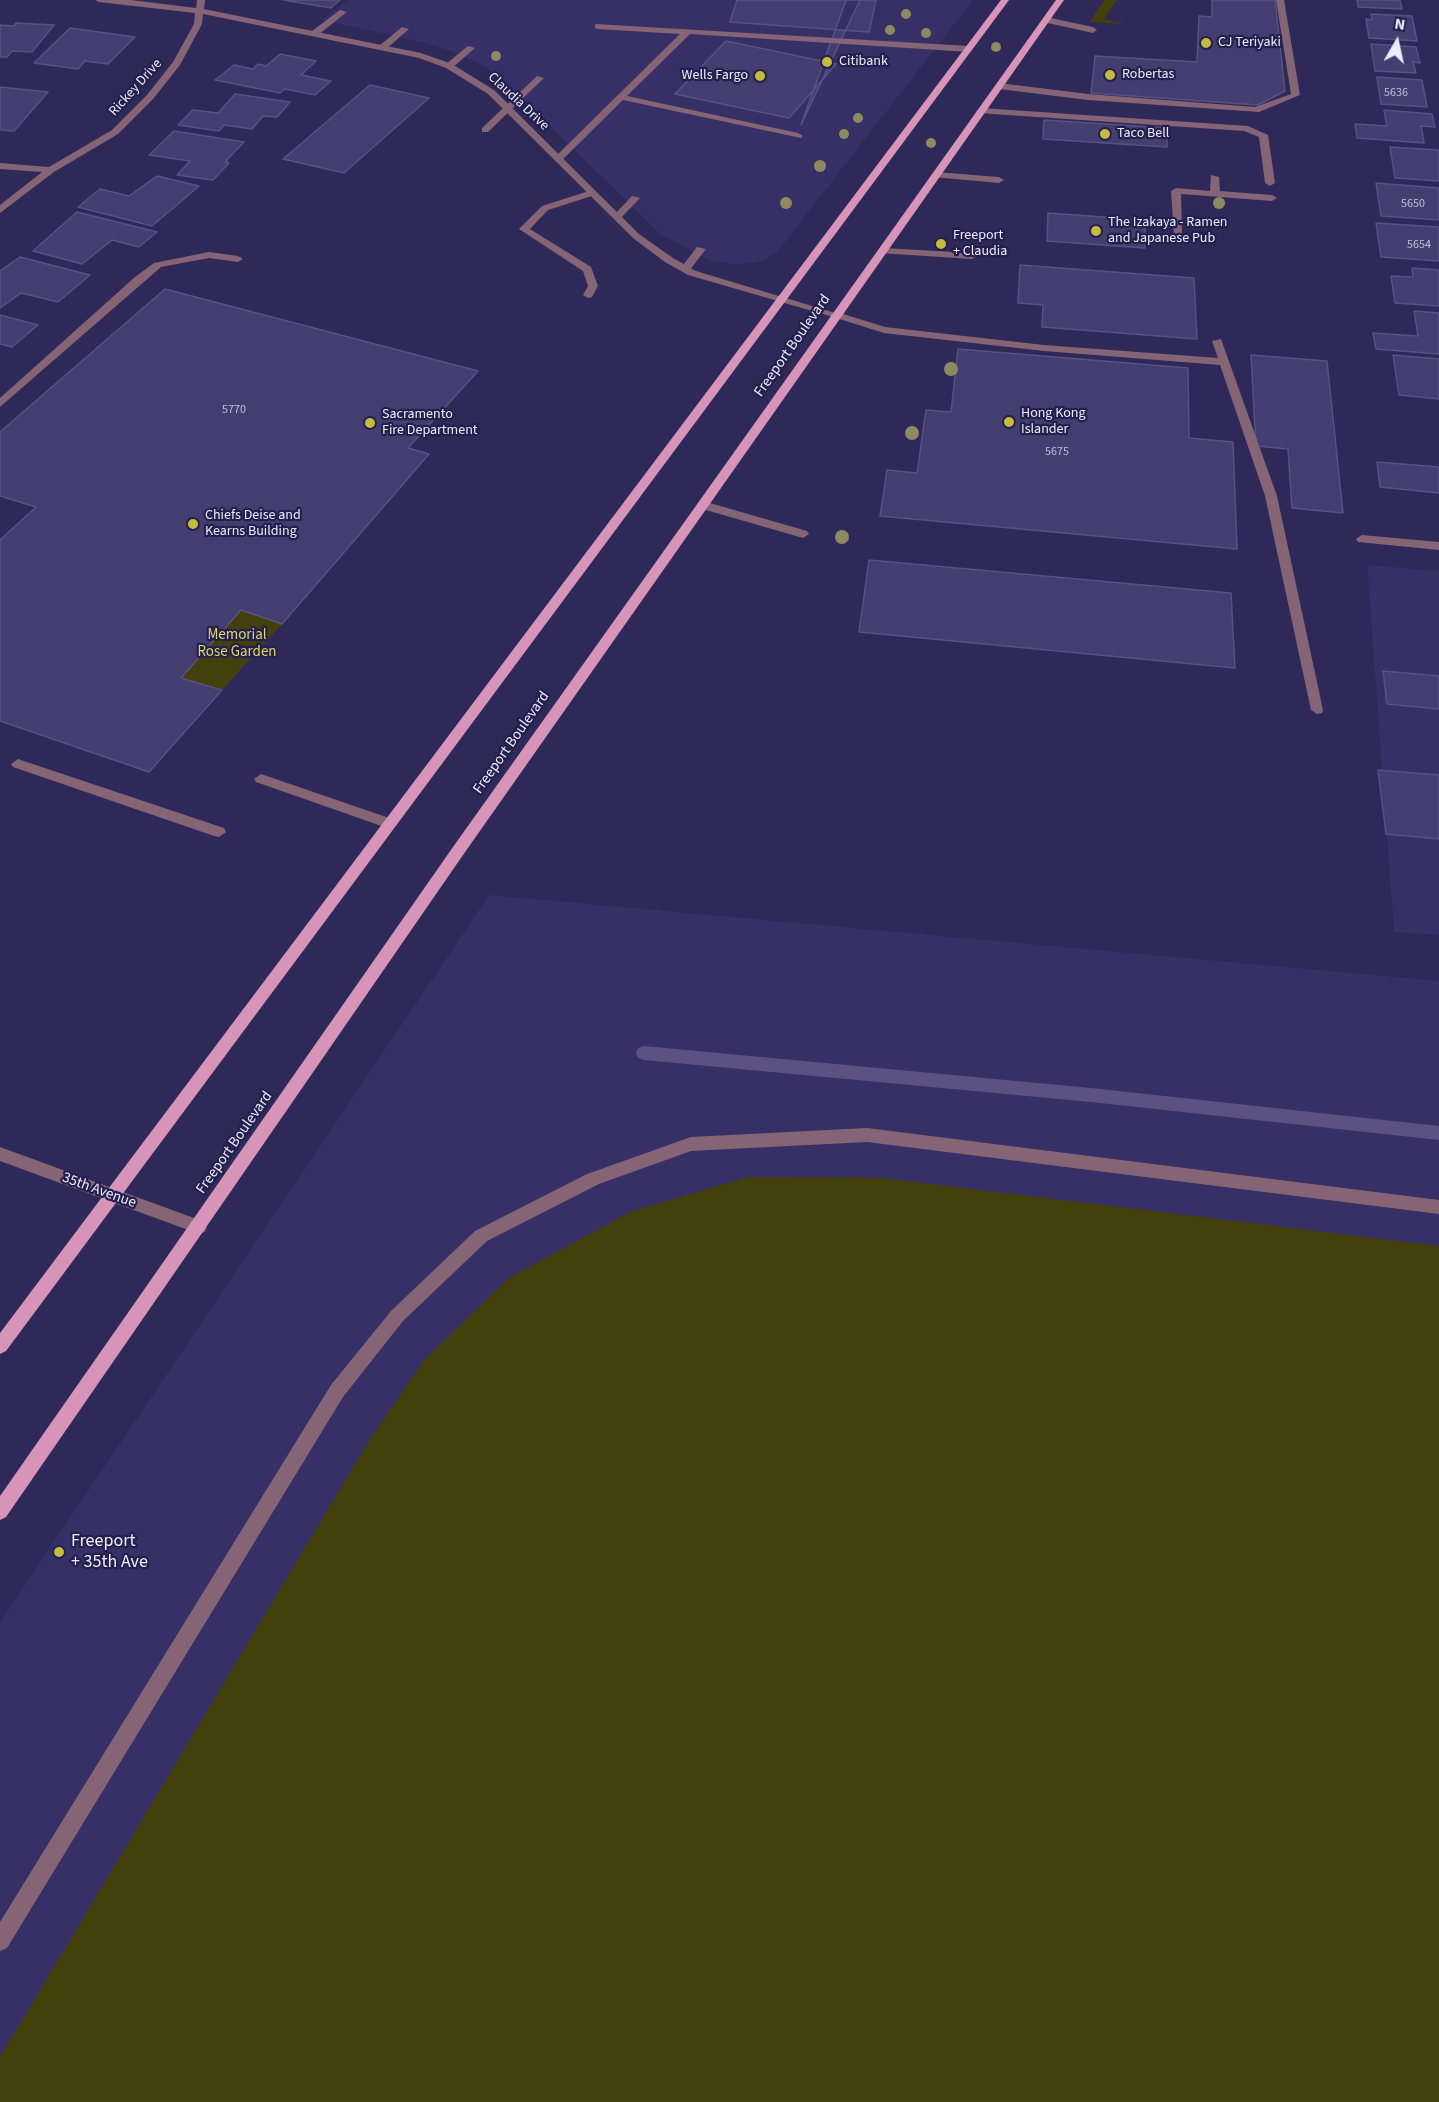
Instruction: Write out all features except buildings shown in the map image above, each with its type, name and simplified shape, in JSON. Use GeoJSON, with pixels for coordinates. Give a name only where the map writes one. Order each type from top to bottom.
{"type":"FeatureCollection","features":[{"type":"Feature","properties":{"kind":"main road"},"geometry":{"type":"LineString","coordinates":[[0,1346],[1005,0]]}},
{"type":"Feature","properties":{"kind":"main road","name":"Freeport Boulevard"},"geometry":{"type":"LineString","coordinates":[[0,1511],[451,861],[1060,0]]}},
{"type":"Feature","properties":{"kind":"street","name":"Claudia Drive"},"geometry":{"type":"LineString","coordinates":[[99,0],[163,4],[315,33],[421,56],[449,66],[476,81],[507,108],[636,236],[685,269],[884,330],[1044,348],[1224,363]]}},
{"type":"Feature","properties":{"kind":"street","name":"Rickey Drive"},"geometry":{"type":"LineString","coordinates":[[0,210],[51,170],[115,132],[150,97],[177,63],[198,24],[201,0]]}},
{"type":"Feature","properties":{"kind":"street"},"geometry":{"type":"LineString","coordinates":[[999,86],[1088,97],[1256,110],[1296,95],[1280,0]]}},
{"type":"Feature","properties":{"kind":"street"},"geometry":{"type":"LineString","coordinates":[[315,33],[343,12]]}},
{"type":"Feature","properties":{"kind":"street"},"geometry":{"type":"LineString","coordinates":[[1046,20],[1093,30]]}},
{"type":"Feature","properties":{"kind":"street"},"geometry":{"type":"LineString","coordinates":[[598,26],[969,49]]}},
{"type":"Feature","properties":{"kind":"street"},"geometry":{"type":"LineString","coordinates":[[382,48],[405,29]]}},
{"type":"Feature","properties":{"kind":"street"},"geometry":{"type":"LineString","coordinates":[[558,159],[687,32]]}},
{"type":"Feature","properties":{"kind":"street"},"geometry":{"type":"LineString","coordinates":[[449,66],[471,48]]}},
{"type":"Feature","properties":{"kind":"street"},"geometry":{"type":"LineString","coordinates":[[485,130],[540,78]]}},
{"type":"Feature","properties":{"kind":"street"},"geometry":{"type":"LineString","coordinates":[[623,95],[800,133]]}},
{"type":"Feature","properties":{"kind":"street"},"geometry":{"type":"LineString","coordinates":[[981,111],[1245,128],[1263,135],[1270,183]]}},
{"type":"Feature","properties":{"kind":"street"},"geometry":{"type":"LineString","coordinates":[[0,166],[51,170]]}},
{"type":"Feature","properties":{"kind":"street"},"geometry":{"type":"LineString","coordinates":[[936,175],[999,180]]}},
{"type":"Feature","properties":{"kind":"street"},"geometry":{"type":"LineString","coordinates":[[1214,177],[1215,194]]}},
{"type":"Feature","properties":{"kind":"street"},"geometry":{"type":"LineString","coordinates":[[1177,233],[1176,191],[1272,198]]}},
{"type":"Feature","properties":{"kind":"street"},"geometry":{"type":"LineString","coordinates":[[588,295],[593,286],[587,269],[524,230],[545,208],[592,193]]}},
{"type":"Feature","properties":{"kind":"street"},"geometry":{"type":"LineString","coordinates":[[617,217],[635,198]]}},
{"type":"Feature","properties":{"kind":"street"},"geometry":{"type":"LineString","coordinates":[[685,269],[701,249]]}},
{"type":"Feature","properties":{"kind":"street"},"geometry":{"type":"LineString","coordinates":[[883,251],[972,256]]}},
{"type":"Feature","properties":{"kind":"street"},"geometry":{"type":"LineString","coordinates":[[0,404],[139,279],[158,265],[209,255],[238,258]]}},
{"type":"Feature","properties":{"kind":"street"},"geometry":{"type":"LineString","coordinates":[[1217,341],[1271,496],[1317,710]]}},
{"type":"Feature","properties":{"kind":"street"},"geometry":{"type":"LineString","coordinates":[[703,505],[803,534]]}},
{"type":"Feature","properties":{"kind":"street"},"geometry":{"type":"LineString","coordinates":[[1362,539],[1439,546]]}},
{"type":"Feature","properties":{"kind":"street"},"geometry":{"type":"LineString","coordinates":[[18,764],[219,832]]}},
{"type":"Feature","properties":{"kind":"street"},"geometry":{"type":"LineString","coordinates":[[261,779],[390,824]]}},
{"type":"Feature","properties":{"kind":"street"},"geometry":{"type":"LineString","coordinates":[[0,1941],[337,1391],[398,1316],[481,1236],[593,1179],[690,1144],[867,1135],[1439,1207]]}},
{"type":"Feature","properties":{"kind":"street","name":"35th Avenue"},"geometry":{"type":"LineString","coordinates":[[0,1154],[199,1227]]}},
{"type":"Feature","properties":{"kind":"shaded area"},"geometry":{"type":"Polygon","coordinates":[[[348,0],[973,0],[778,251],[764,261],[737,265],[709,260],[661,235],[524,100],[485,67],[454,52],[422,42],[322,20],[348,0]]]}},
{"type":"Feature","properties":{"kind":"shaded area"},"geometry":{"type":"Polygon","coordinates":[[[1367,565],[1439,571],[1439,935],[1394,932],[1367,565]]]}},
{"type":"Feature","properties":{"kind":"shaded area"},"geometry":{"type":"Polygon","coordinates":[[[489,895],[1439,981],[1439,2102],[0,2102],[0,1622],[489,895]]]}},
{"type":"Feature","properties":{"kind":"green space"},"geometry":{"type":"Polygon","coordinates":[[[1104,0],[1117,0],[1104,19],[1125,24],[1090,22],[1104,0]]]}},
{"type":"Feature","properties":{"kind":"green space","name":"Memorial Rose Garden"},"geometry":{"type":"Polygon","coordinates":[[[241,610],[282,624],[222,690],[181,678],[241,610]]]}},
{"type":"Feature","properties":{"kind":"green space"},"geometry":{"type":"Polygon","coordinates":[[[749,1177],[882,1178],[1439,1246],[1439,2102],[0,2102],[0,2057],[370,1439],[425,1359],[509,1278],[632,1211],[749,1177]]]}},
{"type":"Feature","properties":{"kind":"waterway"},"geometry":{"type":"LineString","coordinates":[[644,1053],[1091,1095],[1439,1133]]}},
{"type":"Feature","properties":{"kind":"place","name":"CJ Teriyaki"},"geometry":{"type":"Point","coordinates":[1206,43]}},
{"type":"Feature","properties":{"kind":"place","name":"Citibank"},"geometry":{"type":"Point","coordinates":[827,62]}},
{"type":"Feature","properties":{"kind":"place","name":"Robertas"},"geometry":{"type":"Point","coordinates":[1110,75]}},
{"type":"Feature","properties":{"kind":"place","name":"Wells Fargo"},"geometry":{"type":"Point","coordinates":[760,76]}},
{"type":"Feature","properties":{"kind":"place","name":"Taco Bell"},"geometry":{"type":"Point","coordinates":[1105,134]}},
{"type":"Feature","properties":{"kind":"place","name":"The Izakaya - Ramen and Japanese Pub"},"geometry":{"type":"Point","coordinates":[1096,231]}},
{"type":"Feature","properties":{"kind":"place","name":"Freeport + Claudia"},"geometry":{"type":"Point","coordinates":[941,244]}},
{"type":"Feature","properties":{"kind":"place","name":"Hong Kong Islander"},"geometry":{"type":"Point","coordinates":[1009,422]}},
{"type":"Feature","properties":{"kind":"place","name":"Sacramento Fire Department"},"geometry":{"type":"Point","coordinates":[370,423]}},
{"type":"Feature","properties":{"kind":"place","name":"Chiefs Deise and Kearns Building"},"geometry":{"type":"Point","coordinates":[193,524]}},
{"type":"Feature","properties":{"kind":"place","name":"Freeport + 35th Ave"},"geometry":{"type":"Point","coordinates":[59,1552]}}]}
